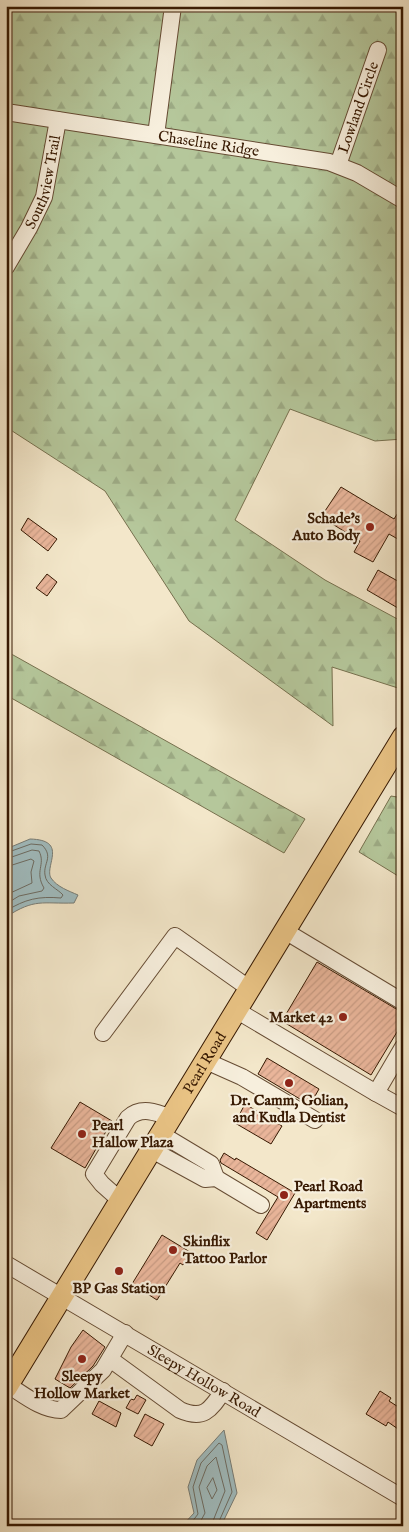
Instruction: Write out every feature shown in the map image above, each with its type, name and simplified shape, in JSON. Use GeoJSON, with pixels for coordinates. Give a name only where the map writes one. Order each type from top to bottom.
{"type":"FeatureCollection","features":[{"type":"Feature","properties":{"kind":"main road","name":"Pearl Road"},"geometry":{"type":"LineString","coordinates":[[7,1387],[403,737]]}},
{"type":"Feature","properties":{"kind":"street"},"geometry":{"type":"LineString","coordinates":[[156,135],[174,6]]}},
{"type":"Feature","properties":{"kind":"street","name":"Lowland Circle"},"geometry":{"type":"LineString","coordinates":[[338,165],[378,50]]}},
{"type":"Feature","properties":{"kind":"street","name":"Chaseline Ridge"},"geometry":{"type":"LineString","coordinates":[[6,112],[338,165],[369,179],[403,200]]}},
{"type":"Feature","properties":{"kind":"street","name":"Southview Trail"},"geometry":{"type":"LineString","coordinates":[[6,267],[29,228],[44,197],[58,120]]}},
{"type":"Feature","properties":{"kind":"street"},"geometry":{"type":"LineString","coordinates":[[285,931],[403,1002]]}},
{"type":"Feature","properties":{"kind":"street"},"geometry":{"type":"LineString","coordinates":[[103,1033],[174,936],[250,989]]}},
{"type":"Feature","properties":{"kind":"street"},"geometry":{"type":"LineString","coordinates":[[236,1010],[403,1108]]}},
{"type":"Feature","properties":{"kind":"street"},"geometry":{"type":"LineString","coordinates":[[376,1093],[403,1048]]}},
{"type":"Feature","properties":{"kind":"street"},"geometry":{"type":"LineString","coordinates":[[206,1061],[242,1077],[315,1120]]}},
{"type":"Feature","properties":{"kind":"street"},"geometry":{"type":"LineString","coordinates":[[121,1201],[94,1174],[128,1118],[135,1112],[152,1111],[161,1134],[211,1164],[216,1178],[262,1205]]}},
{"type":"Feature","properties":{"kind":"street","name":"Sleepy Hollow Road"},"geometry":{"type":"LineString","coordinates":[[6,1264],[403,1498]]}},
{"type":"Feature","properties":{"kind":"street"},"geometry":{"type":"LineString","coordinates":[[7,1387],[52,1410],[61,1410],[95,1378],[110,1359],[125,1334]]}},
{"type":"Feature","properties":{"kind":"street"},"geometry":{"type":"LineString","coordinates":[[110,1359],[180,1410],[190,1414],[199,1415],[208,1411],[223,1391]]}},
{"type":"Feature","properties":{"kind":"green space"},"geometry":{"type":"Polygon","coordinates":[[[6,6],[403,6],[403,439],[375,441],[290,409],[235,520],[325,580],[403,622],[403,683],[398,688],[332,667],[333,726],[189,621],[105,491],[6,427],[6,6]]]}},
{"type":"Feature","properties":{"kind":"green space"},"geometry":{"type":"Polygon","coordinates":[[[6,651],[305,819],[284,853],[6,695],[6,651]]]}},
{"type":"Feature","properties":{"kind":"green space"},"geometry":{"type":"Polygon","coordinates":[[[391,796],[403,798],[403,879],[359,852],[391,796]]]}},
{"type":"Feature","properties":{"kind":"water"},"geometry":{"type":"Polygon","coordinates":[[[30,839],[42,840],[49,844],[53,854],[51,878],[60,886],[78,895],[74,903],[32,904],[6,917],[6,849],[30,839]]]}},
{"type":"Feature","properties":{"kind":"water"},"geometry":{"type":"Polygon","coordinates":[[[224,1430],[237,1493],[221,1526],[182,1526],[194,1513],[188,1487],[197,1460],[224,1430]]]}},
{"type":"Feature","properties":{"kind":"building","name":"Schade's Auto Body"},"geometry":{"type":"Polygon","coordinates":[[[341,487],[394,519],[403,505],[403,542],[389,534],[373,562],[354,552],[360,541],[321,517],[341,487]]]}},
{"type":"Feature","properties":{"kind":"building"},"geometry":{"type":"Polygon","coordinates":[[[28,518],[57,539],[48,551],[21,530],[28,518]]]}},
{"type":"Feature","properties":{"kind":"building"},"geometry":{"type":"Polygon","coordinates":[[[378,570],[403,584],[403,611],[367,590],[378,570]]]}},
{"type":"Feature","properties":{"kind":"building"},"geometry":{"type":"Polygon","coordinates":[[[47,574],[57,582],[47,596],[36,588],[47,574]]]}},
{"type":"Feature","properties":{"kind":"building","name":"Market 42"},"geometry":{"type":"Polygon","coordinates":[[[317,962],[403,1013],[403,1022],[371,1075],[282,1021],[317,962]]]}},
{"type":"Feature","properties":{"kind":"building","name":"Dr. Camm, Golian, and Kudla Dentist"},"geometry":{"type":"Polygon","coordinates":[[[267,1058],[319,1089],[310,1105],[258,1074],[267,1058]]]}},
{"type":"Feature","properties":{"kind":"building","name":"Pearl Hallow Plaza"},"geometry":{"type":"Polygon","coordinates":[[[80,1102],[112,1121],[85,1168],[51,1148],[80,1102]]]}},
{"type":"Feature","properties":{"kind":"building"},"geometry":{"type":"Polygon","coordinates":[[[245,1104],[282,1126],[271,1144],[235,1123],[245,1104]]]}},
{"type":"Feature","properties":{"kind":"building","name":"Pearl Road Apartments"},"geometry":{"type":"Polygon","coordinates":[[[224,1153],[235,1160],[236,1158],[295,1193],[267,1240],[256,1233],[278,1197],[221,1163],[220,1160],[224,1153]]]}},
{"type":"Feature","properties":{"kind":"building"},"geometry":{"type":"Polygon","coordinates":[[[162,1235],[190,1252],[183,1265],[180,1263],[157,1300],[132,1284],[162,1235]]]}},
{"type":"Feature","properties":{"kind":"building","name":"Sleepy Hollow Market"},"geometry":{"type":"Polygon","coordinates":[[[83,1330],[105,1347],[93,1366],[70,1388],[55,1379],[71,1347],[83,1330]]]}},
{"type":"Feature","properties":{"kind":"building"},"geometry":{"type":"Polygon","coordinates":[[[380,1391],[391,1398],[389,1401],[403,1410],[403,1420],[398,1429],[388,1422],[386,1426],[366,1414],[380,1391]]]}},
{"type":"Feature","properties":{"kind":"building"},"geometry":{"type":"Polygon","coordinates":[[[137,1395],[146,1400],[138,1414],[126,1408],[131,1399],[134,1400],[137,1395]]]}},
{"type":"Feature","properties":{"kind":"building"},"geometry":{"type":"Polygon","coordinates":[[[99,1401],[121,1413],[116,1427],[92,1414],[99,1401]]]}},
{"type":"Feature","properties":{"kind":"building"},"geometry":{"type":"Polygon","coordinates":[[[145,1414],[164,1424],[152,1446],[134,1436],[145,1414]]]}},
{"type":"Feature","properties":{"kind":"place","name":"Schade's Auto Body"},"geometry":{"type":"Point","coordinates":[370,527]}},
{"type":"Feature","properties":{"kind":"place","name":"Market 42"},"geometry":{"type":"Point","coordinates":[343,1017]}},
{"type":"Feature","properties":{"kind":"place","name":"Dr. Camm, Golian, and Kudla Dentist"},"geometry":{"type":"Point","coordinates":[289,1083]}},
{"type":"Feature","properties":{"kind":"place","name":"Pearl Hallow Plaza"},"geometry":{"type":"Point","coordinates":[82,1134]}},
{"type":"Feature","properties":{"kind":"place","name":"Pearl Road Apartments"},"geometry":{"type":"Point","coordinates":[284,1195]}},
{"type":"Feature","properties":{"kind":"place","name":"Skinflix Tattoo Parlor"},"geometry":{"type":"Point","coordinates":[173,1250]}},
{"type":"Feature","properties":{"kind":"place","name":"BP Gas Station"},"geometry":{"type":"Point","coordinates":[119,1271]}},
{"type":"Feature","properties":{"kind":"place","name":"Sleepy Hollow Market"},"geometry":{"type":"Point","coordinates":[82,1359]}}]}
